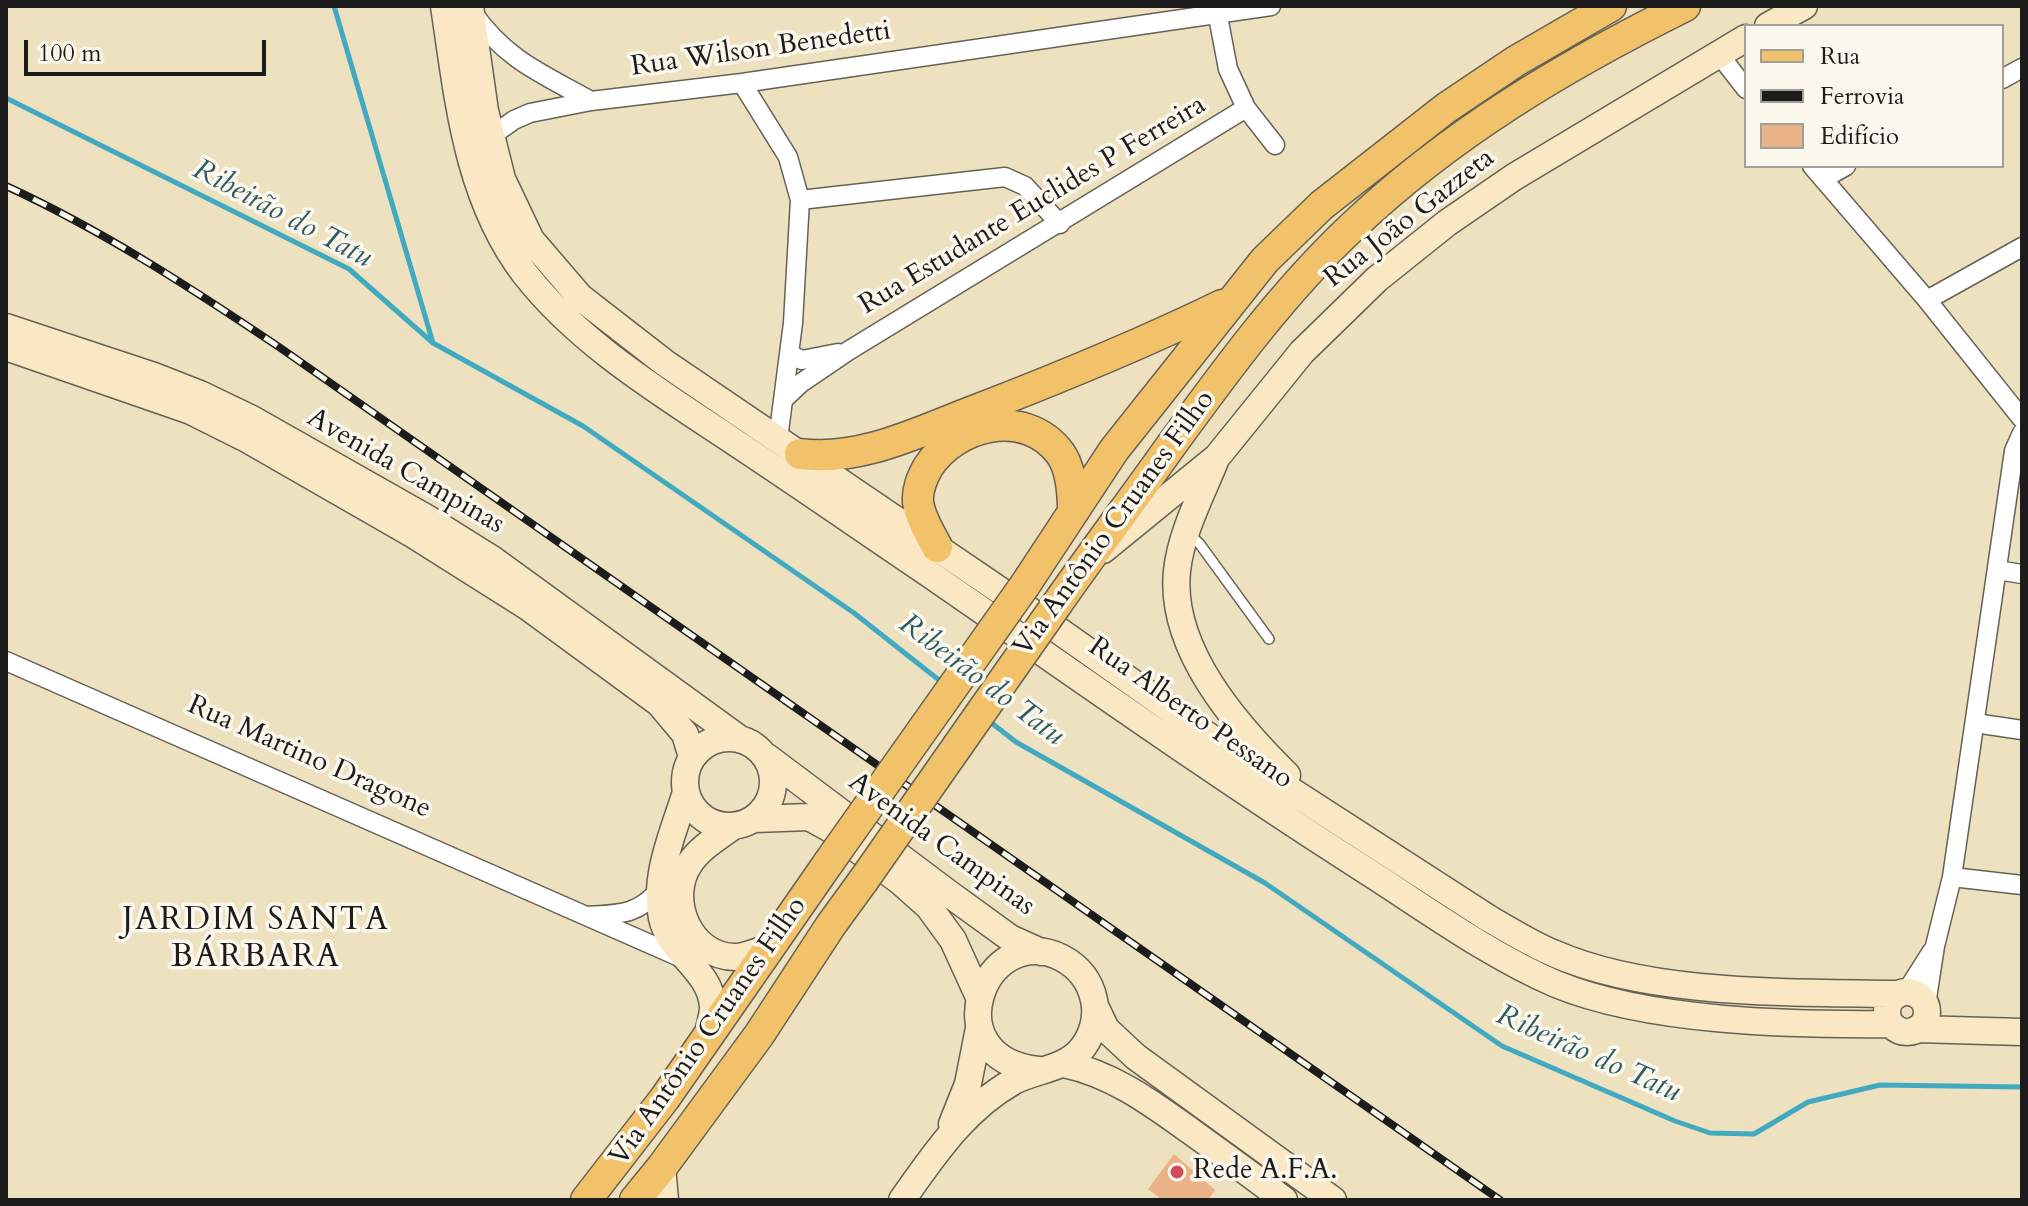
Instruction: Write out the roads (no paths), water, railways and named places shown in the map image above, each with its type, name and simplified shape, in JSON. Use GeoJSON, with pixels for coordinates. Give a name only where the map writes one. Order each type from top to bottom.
{"type":"FeatureCollection","features":[{"type":"Feature","properties":{"kind":"main road","name":"Via Antônio Cruanes Filho"},"geometry":{"type":"LineString","coordinates":[[586,1200],[665,1098],[1025,585],[1114,450],[1265,260],[1322,205],[1446,108],[1516,61],[1611,6]]}},
{"type":"Feature","properties":{"kind":"main road","name":"Via Antônio Cruanes Filho"},"geometry":{"type":"LineString","coordinates":[[635,1200],[759,1035],[831,925],[1230,363],[1300,281],[1351,228],[1408,176],[1470,129],[1554,75],[1685,6]]}},
{"type":"Feature","properties":{"kind":"main road"},"geometry":{"type":"LineString","coordinates":[[789,447],[846,455],[919,431],[1059,378],[1156,337],[1231,300]]}},
{"type":"Feature","properties":{"kind":"main road"},"geometry":{"type":"LineString","coordinates":[[937,547],[920,513],[918,500],[923,476],[944,448],[984,427],[1014,426],[1028,430],[1060,453],[1067,471],[1073,512]]}},
{"type":"Feature","properties":{"kind":"street","name":"Rua Wilson Benedetti"},"geometry":{"type":"LineString","coordinates":[[490,137],[530,113],[591,101],[742,83],[1217,10],[1271,6]]}},
{"type":"Feature","properties":{"kind":"street"},"geometry":{"type":"LineString","coordinates":[[1772,24],[1804,6]]}},
{"type":"Feature","properties":{"kind":"street"},"geometry":{"type":"LineString","coordinates":[[461,7],[526,66],[591,101]]}},
{"type":"Feature","properties":{"kind":"street","name":"Rua Alberto Pessano"},"geometry":{"type":"LineString","coordinates":[[461,7],[502,179],[522,225],[564,281],[635,341],[1231,752],[1488,918],[1554,954],[1669,983],[1915,1006],[1994,1031],[2022,1032]]}},
{"type":"Feature","properties":{"kind":"street","name":"Rua Alberto Pessano"},"geometry":{"type":"LineString","coordinates":[[461,7],[468,150],[478,184],[500,236],[526,274],[568,320],[657,389],[1224,779],[1413,902],[1521,967],[1587,995],[1678,1013],[1823,1025],[1891,1024],[1887,1011],[1889,1004],[1915,1006]]}},
{"type":"Feature","properties":{"kind":"street"},"geometry":{"type":"LineString","coordinates":[[1217,10],[1228,69],[1246,108],[1275,145]]}},
{"type":"Feature","properties":{"kind":"street","name":"Rua João Gazzeta"},"geometry":{"type":"LineString","coordinates":[[1084,565],[1217,457],[1302,352],[1377,279],[1447,223],[1514,177],[1744,39]]}},
{"type":"Feature","properties":{"kind":"street"},"geometry":{"type":"LineString","coordinates":[[1718,53],[1744,86]]}},
{"type":"Feature","properties":{"kind":"street"},"geometry":{"type":"LineString","coordinates":[[2004,78],[2022,68]]}},
{"type":"Feature","properties":{"kind":"street"},"geometry":{"type":"LineString","coordinates":[[742,83],[788,157],[800,200],[785,398],[789,447]]}},
{"type":"Feature","properties":{"kind":"street","name":"Rua Estudante Euclides P Ferreira"},"geometry":{"type":"LineString","coordinates":[[785,398],[801,383],[848,351],[1246,108]]}},
{"type":"Feature","properties":{"kind":"street"},"geometry":{"type":"LineString","coordinates":[[1817,172],[1927,300],[2022,419]]}},
{"type":"Feature","properties":{"kind":"street"},"geometry":{"type":"LineString","coordinates":[[800,200],[1005,177],[1025,186],[1060,224]]}},
{"type":"Feature","properties":{"kind":"street"},"geometry":{"type":"LineString","coordinates":[[1927,300],[2022,247]]}},
{"type":"Feature","properties":{"kind":"street","name":"Avenida Campinas"},"geometry":{"type":"LineString","coordinates":[[6,327],[200,394],[252,419],[425,517],[533,599],[659,703],[685,734],[692,757]]}},
{"type":"Feature","properties":{"kind":"street","name":"Avenida Campinas"},"geometry":{"type":"LineString","coordinates":[[6,347],[144,393],[191,411],[245,438],[533,599],[737,737]]}},
{"type":"Feature","properties":{"kind":"street","name":"Rua Estudante Euclides P Ferreira"},"geometry":{"type":"LineString","coordinates":[[789,354],[802,360],[848,351]]}},
{"type":"Feature","properties":{"kind":"street"},"geometry":{"type":"LineString","coordinates":[[1915,1006],[1935,946],[1952,877],[2014,451],[2022,433]]}},
{"type":"Feature","properties":{"kind":"street"},"geometry":{"type":"LineString","coordinates":[[1217,457],[1187,533],[1177,570],[1176,595],[1185,638],[1242,725],[1325,812]]}},
{"type":"Feature","properties":{"kind":"street"},"geometry":{"type":"LineString","coordinates":[[1997,570],[2022,574]]}},
{"type":"Feature","properties":{"kind":"street","name":"Rua Martino Dragone"},"geometry":{"type":"LineString","coordinates":[[6,661],[687,960]]}},
{"type":"Feature","properties":{"kind":"street"},"geometry":{"type":"LineString","coordinates":[[1975,723],[2022,730]]}},
{"type":"Feature","properties":{"kind":"street"},"geometry":{"type":"LineString","coordinates":[[707,1037],[713,1008],[709,987],[673,943],[662,918],[660,889],[665,858],[686,792],[687,769],[692,757],[712,741],[737,737],[753,743],[767,757],[774,773],[774,790],[767,807],[703,848],[688,865],[682,881],[682,914],[694,938],[714,953],[736,957],[771,947]]}},
{"type":"Feature","properties":{"kind":"street","name":"Avenida Campinas"},"geometry":{"type":"LineString","coordinates":[[767,757],[1010,938],[1041,952]]}},
{"type":"Feature","properties":{"kind":"street"},"geometry":{"type":"LineString","coordinates":[[686,792],[692,807],[703,818],[716,825],[743,823]]}},
{"type":"Feature","properties":{"kind":"street","name":"Avenida Campinas"},"geometry":{"type":"LineString","coordinates":[[743,823],[809,817],[829,828],[929,907],[953,940],[979,997]]}},
{"type":"Feature","properties":{"kind":"street"},"geometry":{"type":"LineString","coordinates":[[1952,877],[2022,885]]}},
{"type":"Feature","properties":{"kind":"street","name":"Rua Martino Dragone"},"geometry":{"type":"LineString","coordinates":[[584,917],[622,914],[638,909],[660,889]]}},
{"type":"Feature","properties":{"kind":"street"},"geometry":{"type":"LineString","coordinates":[[944,1141],[968,1084],[979,1028],[979,997],[987,978],[1002,963],[1021,954],[1041,952],[1072,964],[1084,976],[1092,990],[1094,1023],[1078,1053],[1064,1064]]}},
{"type":"Feature","properties":{"kind":"street"},"geometry":{"type":"LineString","coordinates":[[1095,1006],[1106,1029],[1136,1057],[1333,1200]]}},
{"type":"Feature","properties":{"kind":"street"},"geometry":{"type":"LineString","coordinates":[[979,1028],[988,1045],[1001,1059],[1019,1068],[1038,1070]]}},
{"type":"Feature","properties":{"kind":"street"},"geometry":{"type":"LineString","coordinates":[[902,1200],[944,1141],[974,1109],[1016,1080],[1038,1070],[1064,1064],[1116,1081],[1284,1200]]}},
{"type":"Feature","properties":{"kind":"street"},"geometry":{"type":"LineString","coordinates":[[662,1167],[665,1200]]}},
{"type":"Feature","properties":{"kind":"lane"},"geometry":{"type":"LineString","coordinates":[[1187,533],[1199,543],[1269,639]]}},
{"type":"Feature","properties":{"kind":"waterway"},"geometry":{"type":"LineString","coordinates":[[334,6],[433,343]]}},
{"type":"Feature","properties":{"kind":"waterway","name":"Ribeirão do Tatu"},"geometry":{"type":"LineString","coordinates":[[6,98],[349,269],[433,343],[583,426],[854,613],[944,684]]}},
{"type":"Feature","properties":{"kind":"waterway","name":"Ribeirão do Tatu"},"geometry":{"type":"LineString","coordinates":[[989,721],[1016,742],[1265,883],[1502,1046],[1675,1121],[1710,1133],[1754,1134],[1808,1102],[1880,1085],[2022,1087]]}},
{"type":"Feature","properties":{"kind":"railway"},"geometry":{"type":"LineString","coordinates":[[6,186],[111,241],[279,347],[1500,1200]]}},
{"type":"Feature","properties":{"kind":"place","name":"Rede A.F.A."},"geometry":{"type":"Point","coordinates":[1177,1172]}},
{"type":"Feature","properties":{"kind":"district","name":"JARDIM SANTA BÁRBARA"},"geometry":{"type":"Point","coordinates":[256,940]}}]}
